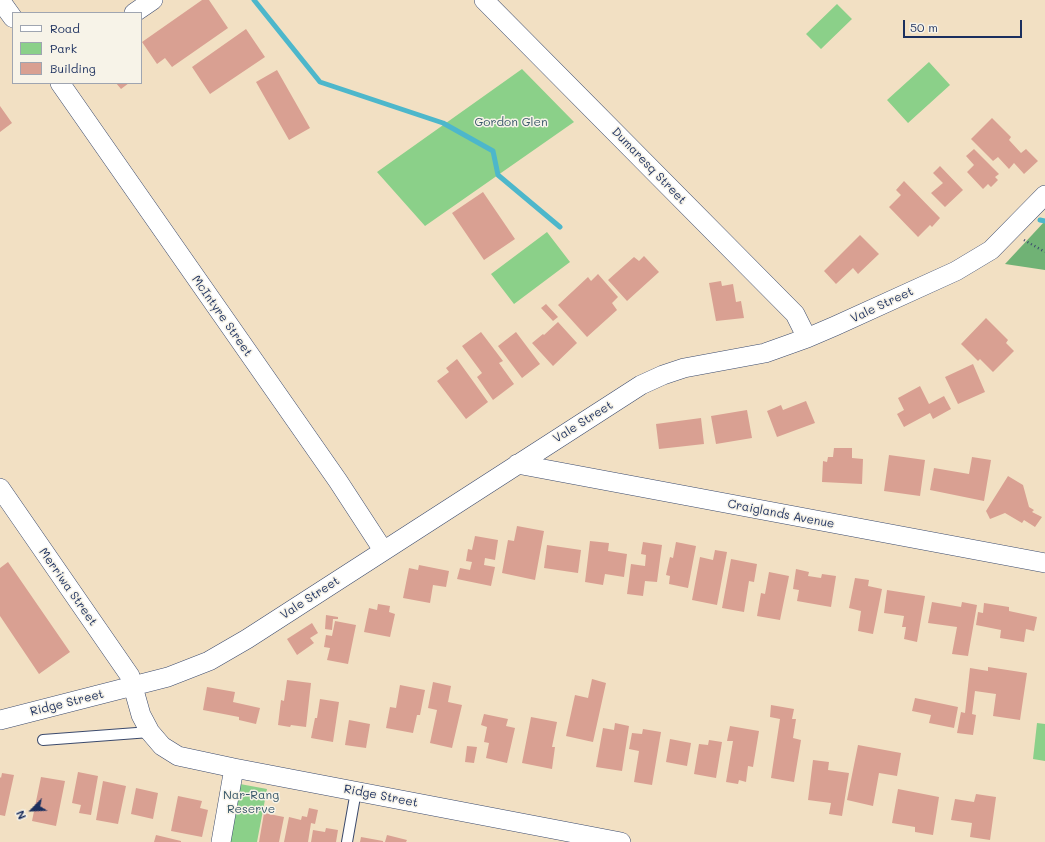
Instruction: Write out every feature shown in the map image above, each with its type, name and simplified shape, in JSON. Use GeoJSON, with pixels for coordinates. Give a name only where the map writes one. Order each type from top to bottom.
{"type":"FeatureCollection","features":[{"type":"Feature","properties":{"kind":"street"},"geometry":{"type":"LineString","coordinates":[[0,0],[12,17]]}},
{"type":"Feature","properties":{"kind":"street"},"geometry":{"type":"LineString","coordinates":[[135,12],[153,0]]}},
{"type":"Feature","properties":{"kind":"street","name":"Dumaresq Street"},"geometry":{"type":"LineString","coordinates":[[484,0],[795,314],[807,338]]}},
{"type":"Feature","properties":{"kind":"street","name":"McIntyre Street"},"geometry":{"type":"LineString","coordinates":[[61,84],[333,474],[383,550]]}},
{"type":"Feature","properties":{"kind":"street","name":"Vale Street"},"geometry":{"type":"LineString","coordinates":[[133,686],[168,678],[209,662],[642,385],[663,375],[684,368],[765,353],[807,338],[956,271],[991,250],[1045,195]]}},
{"type":"Feature","properties":{"kind":"street","name":"Craiglands Avenue"},"geometry":{"type":"LineString","coordinates":[[517,464],[1045,563]]}},
{"type":"Feature","properties":{"kind":"street","name":"Merriwa Street"},"geometry":{"type":"LineString","coordinates":[[0,488],[130,676],[133,686]]}},
{"type":"Feature","properties":{"kind":"street","name":"Ridge Street"},"geometry":{"type":"LineString","coordinates":[[0,720],[133,686],[141,715],[150,732],[162,746],[178,756],[621,842]]}},
{"type":"Feature","properties":{"kind":"street"},"geometry":{"type":"LineString","coordinates":[[221,842],[234,768]]}},
{"type":"Feature","properties":{"kind":"lane"},"geometry":{"type":"LineString","coordinates":[[44,740],[150,732]]}},
{"type":"Feature","properties":{"kind":"lane"},"geometry":{"type":"LineString","coordinates":[[346,842],[356,791]]}},
{"type":"Feature","properties":{"kind":"path"},"geometry":{"type":"LineString","coordinates":[[1010,232],[1045,252]]}},
{"type":"Feature","properties":{"kind":"green space"},"geometry":{"type":"Polygon","coordinates":[[[837,4],[852,19],[821,49],[806,34],[837,4]]]}},
{"type":"Feature","properties":{"kind":"green space"},"geometry":{"type":"Polygon","coordinates":[[[929,62],[950,85],[908,123],[887,100],[929,62]]]}},
{"type":"Feature","properties":{"kind":"green space","name":"Gordon Glen"},"geometry":{"type":"Polygon","coordinates":[[[522,69],[574,122],[425,226],[377,172],[522,69]]]}},
{"type":"Feature","properties":{"kind":"green space"},"geometry":{"type":"Polygon","coordinates":[[[1045,221],[1045,270],[1005,264],[1045,221]]]}},
{"type":"Feature","properties":{"kind":"green space"},"geometry":{"type":"Polygon","coordinates":[[[547,232],[570,262],[514,304],[491,274],[547,232]]]}},
{"type":"Feature","properties":{"kind":"green space"},"geometry":{"type":"Polygon","coordinates":[[[1037,723],[1045,724],[1045,761],[1033,759],[1037,723]]]}},
{"type":"Feature","properties":{"kind":"green space","name":"Nar-Rang Reserve"},"geometry":{"type":"Polygon","coordinates":[[[240,784],[267,789],[257,842],[230,842],[240,784]]]}},
{"type":"Feature","properties":{"kind":"building"},"geometry":{"type":"Polygon","coordinates":[[[202,0],[209,0],[228,28],[172,67],[165,58],[157,64],[142,42],[202,0]]]}},
{"type":"Feature","properties":{"kind":"building"},"geometry":{"type":"Polygon","coordinates":[[[246,29],[265,57],[210,94],[192,67],[246,29]]]}},
{"type":"Feature","properties":{"kind":"building"},"geometry":{"type":"Polygon","coordinates":[[[277,70],[310,128],[289,140],[256,82],[277,70]]]}},
{"type":"Feature","properties":{"kind":"building"},"geometry":{"type":"Polygon","coordinates":[[[117,84],[128,84],[121,89],[117,84]]]}},
{"type":"Feature","properties":{"kind":"building"},"geometry":{"type":"Polygon","coordinates":[[[0,106],[12,123],[0,132],[0,106]]]}},
{"type":"Feature","properties":{"kind":"building"},"geometry":{"type":"Polygon","coordinates":[[[992,118],[1011,137],[1009,140],[1021,153],[1026,149],[1038,161],[1024,174],[1014,163],[1009,169],[998,157],[993,161],[971,139],[992,118]]]}},
{"type":"Feature","properties":{"kind":"building"},"geometry":{"type":"Polygon","coordinates":[[[974,149],[999,174],[995,177],[998,180],[991,187],[988,184],[983,189],[967,172],[974,165],[966,156],[974,149]]]}},
{"type":"Feature","properties":{"kind":"building"},"geometry":{"type":"Polygon","coordinates":[[[940,166],[963,190],[945,207],[931,193],[943,183],[933,173],[940,166]]]}},
{"type":"Feature","properties":{"kind":"building"},"geometry":{"type":"Polygon","coordinates":[[[904,181],[940,218],[932,227],[930,225],[918,237],[889,207],[901,195],[896,190],[904,181]]]}},
{"type":"Feature","properties":{"kind":"building"},"geometry":{"type":"Polygon","coordinates":[[[483,192],[515,239],[484,260],[452,213],[483,192]]]}},
{"type":"Feature","properties":{"kind":"building"},"geometry":{"type":"Polygon","coordinates":[[[860,235],[879,254],[858,274],[853,268],[836,284],[824,271],[860,235]]]}},
{"type":"Feature","properties":{"kind":"building"},"geometry":{"type":"Polygon","coordinates":[[[644,256],[659,272],[627,301],[608,280],[634,257],[639,261],[644,256]]]}},
{"type":"Feature","properties":{"kind":"building"},"geometry":{"type":"Polygon","coordinates":[[[598,274],[618,297],[612,303],[617,310],[587,337],[558,305],[588,277],[591,281],[598,274]]]}},
{"type":"Feature","properties":{"kind":"building"},"geometry":{"type":"Polygon","coordinates":[[[721,281],[722,286],[733,284],[736,302],[741,301],[744,318],[716,321],[709,283],[721,281]]]}},
{"type":"Feature","properties":{"kind":"building"},"geometry":{"type":"Polygon","coordinates":[[[546,304],[558,317],[553,321],[541,308],[546,304]]]}},
{"type":"Feature","properties":{"kind":"building"},"geometry":{"type":"Polygon","coordinates":[[[986,318],[1008,340],[1006,343],[1014,351],[993,372],[980,359],[978,361],[961,344],[986,318]]]}},
{"type":"Feature","properties":{"kind":"building"},"geometry":{"type":"Polygon","coordinates":[[[558,322],[577,343],[553,366],[532,343],[543,334],[544,335],[558,322]]]}},
{"type":"Feature","properties":{"kind":"building"},"geometry":{"type":"Polygon","coordinates":[[[481,332],[503,361],[499,363],[514,384],[493,400],[477,377],[482,373],[462,346],[481,332]]]}},
{"type":"Feature","properties":{"kind":"building"},"geometry":{"type":"Polygon","coordinates":[[[516,332],[540,364],[522,378],[498,346],[516,332]]]}},
{"type":"Feature","properties":{"kind":"building"},"geometry":{"type":"Polygon","coordinates":[[[457,359],[488,402],[466,419],[437,381],[449,372],[446,368],[457,359]]]}},
{"type":"Feature","properties":{"kind":"building"},"geometry":{"type":"Polygon","coordinates":[[[973,364],[985,392],[958,404],[945,377],[973,364]]]}},
{"type":"Feature","properties":{"kind":"building"},"geometry":{"type":"Polygon","coordinates":[[[920,386],[929,404],[944,396],[951,409],[933,419],[930,413],[904,427],[897,414],[904,410],[898,398],[920,386]]]}},
{"type":"Feature","properties":{"kind":"building"},"geometry":{"type":"Polygon","coordinates":[[[806,401],[815,423],[777,437],[767,411],[781,405],[783,410],[806,401]]]}},
{"type":"Feature","properties":{"kind":"building"},"geometry":{"type":"Polygon","coordinates":[[[747,410],[752,438],[716,444],[711,416],[747,410]]]}},
{"type":"Feature","properties":{"kind":"building"},"geometry":{"type":"Polygon","coordinates":[[[701,418],[704,444],[659,449],[656,424],[701,418]]]}},
{"type":"Feature","properties":{"kind":"building"},"geometry":{"type":"Polygon","coordinates":[[[834,448],[852,448],[852,458],[863,459],[862,484],[822,482],[823,461],[827,462],[828,457],[833,457],[834,448]]]}},
{"type":"Feature","properties":{"kind":"building"},"geometry":{"type":"Polygon","coordinates":[[[889,455],[925,460],[920,496],[884,491],[889,455]]]}},
{"type":"Feature","properties":{"kind":"building"},"geometry":{"type":"Polygon","coordinates":[[[972,457],[991,460],[984,501],[930,490],[934,468],[969,474],[972,457]]]}},
{"type":"Feature","properties":{"kind":"building"},"geometry":{"type":"Polygon","coordinates":[[[1008,476],[1023,485],[1029,507],[1034,510],[1032,512],[1042,517],[1035,527],[1024,520],[1022,523],[1005,513],[990,519],[986,511],[1008,476]]]}},
{"type":"Feature","properties":{"kind":"building"},"geometry":{"type":"Polygon","coordinates":[[[517,526],[544,531],[535,580],[502,573],[508,540],[514,541],[517,526]]]}},
{"type":"Feature","properties":{"kind":"building"},"geometry":{"type":"Polygon","coordinates":[[[475,536],[498,540],[495,560],[485,558],[484,565],[495,567],[491,586],[457,579],[460,568],[470,570],[472,562],[466,561],[468,549],[472,550],[475,536]]]}},
{"type":"Feature","properties":{"kind":"building"},"geometry":{"type":"Polygon","coordinates":[[[590,541],[609,543],[608,551],[627,554],[624,577],[605,574],[603,585],[585,582],[590,541]]]}},
{"type":"Feature","properties":{"kind":"building"},"geometry":{"type":"Polygon","coordinates":[[[643,542],[662,545],[657,582],[645,581],[643,596],[627,594],[631,564],[645,566],[646,555],[641,554],[643,542]]]}},
{"type":"Feature","properties":{"kind":"building"},"geometry":{"type":"Polygon","coordinates":[[[676,542],[696,546],[688,588],[669,584],[670,576],[666,575],[670,557],[673,558],[676,542]]]}},
{"type":"Feature","properties":{"kind":"building"},"geometry":{"type":"Polygon","coordinates":[[[547,545],[581,550],[578,573],[544,568],[547,545]]]}},
{"type":"Feature","properties":{"kind":"building"},"geometry":{"type":"Polygon","coordinates":[[[715,550],[727,552],[717,605],[692,600],[700,557],[713,560],[715,550]]]}},
{"type":"Feature","properties":{"kind":"building"},"geometry":{"type":"Polygon","coordinates":[[[731,559],[757,564],[754,582],[749,581],[744,612],[722,608],[731,559]]]}},
{"type":"Feature","properties":{"kind":"building"},"geometry":{"type":"Polygon","coordinates":[[[8,562],[70,652],[39,674],[0,616],[0,568],[8,562]]]}},
{"type":"Feature","properties":{"kind":"building"},"geometry":{"type":"Polygon","coordinates":[[[419,565],[449,571],[446,587],[433,585],[430,603],[403,598],[409,568],[418,570],[419,565]]]}},
{"type":"Feature","properties":{"kind":"building"},"geometry":{"type":"Polygon","coordinates":[[[796,569],[809,572],[808,576],[821,578],[822,574],[836,576],[831,607],[797,601],[799,590],[793,589],[796,569]]]}},
{"type":"Feature","properties":{"kind":"building"},"geometry":{"type":"Polygon","coordinates":[[[769,572],[789,576],[780,620],[757,616],[761,593],[765,594],[769,572]]]}},
{"type":"Feature","properties":{"kind":"building"},"geometry":{"type":"Polygon","coordinates":[[[855,578],[869,580],[868,586],[882,589],[873,634],[858,631],[861,611],[849,608],[855,578]]]}},
{"type":"Feature","properties":{"kind":"building"},"geometry":{"type":"Polygon","coordinates":[[[887,590],[925,596],[917,642],[904,639],[906,627],[902,627],[904,616],[884,613],[887,590]]]}},
{"type":"Feature","properties":{"kind":"building"},"geometry":{"type":"Polygon","coordinates":[[[932,602],[961,607],[962,602],[977,605],[968,656],[952,654],[957,627],[928,623],[932,602]]]}},
{"type":"Feature","properties":{"kind":"building"},"geometry":{"type":"Polygon","coordinates":[[[984,603],[1009,607],[1009,611],[1037,617],[1034,631],[1026,629],[1024,642],[1000,638],[1001,630],[976,625],[978,612],[983,613],[984,603]]]}},
{"type":"Feature","properties":{"kind":"building"},"geometry":{"type":"Polygon","coordinates":[[[378,604],[390,606],[389,612],[395,614],[390,637],[364,632],[369,608],[377,610],[378,604]]]}},
{"type":"Feature","properties":{"kind":"building"},"geometry":{"type":"Polygon","coordinates":[[[326,615],[338,617],[338,619],[333,619],[332,630],[325,629],[326,615]]]}},
{"type":"Feature","properties":{"kind":"building"},"geometry":{"type":"Polygon","coordinates":[[[335,621],[356,625],[348,664],[327,660],[330,648],[324,647],[326,635],[332,636],[335,621]]]}},
{"type":"Feature","properties":{"kind":"building"},"geometry":{"type":"Polygon","coordinates":[[[312,623],[318,633],[310,638],[314,643],[297,655],[287,639],[312,623]]]}},
{"type":"Feature","properties":{"kind":"building"},"geometry":{"type":"Polygon","coordinates":[[[988,667],[1027,673],[1020,720],[993,716],[996,694],[975,691],[972,714],[976,715],[973,735],[957,733],[961,712],[965,713],[970,668],[988,671],[988,667]]]}},
{"type":"Feature","properties":{"kind":"building"},"geometry":{"type":"Polygon","coordinates":[[[592,679],[606,683],[593,742],[566,736],[575,695],[588,698],[592,679]]]}},
{"type":"Feature","properties":{"kind":"building"},"geometry":{"type":"Polygon","coordinates":[[[287,680],[311,683],[306,727],[278,725],[281,700],[284,701],[287,680]]]}},
{"type":"Feature","properties":{"kind":"building"},"geometry":{"type":"Polygon","coordinates":[[[433,682],[451,686],[448,702],[462,705],[452,748],[430,743],[437,710],[428,708],[433,682]]]}},
{"type":"Feature","properties":{"kind":"building"},"geometry":{"type":"Polygon","coordinates":[[[400,685],[425,690],[420,715],[417,715],[413,733],[386,728],[390,707],[396,708],[400,685]]]}},
{"type":"Feature","properties":{"kind":"building"},"geometry":{"type":"Polygon","coordinates":[[[207,687],[235,692],[233,702],[260,708],[256,724],[239,720],[239,717],[203,710],[207,687]]]}},
{"type":"Feature","properties":{"kind":"building"},"geometry":{"type":"Polygon","coordinates":[[[915,698],[958,707],[954,728],[929,723],[931,715],[912,711],[915,698]]]}},
{"type":"Feature","properties":{"kind":"building"},"geometry":{"type":"Polygon","coordinates":[[[320,699],[339,702],[333,742],[311,738],[315,718],[317,718],[320,699]]]}},
{"type":"Feature","properties":{"kind":"building"},"geometry":{"type":"Polygon","coordinates":[[[771,705],[794,709],[792,719],[796,719],[793,738],[801,740],[794,782],[771,778],[780,719],[770,717],[771,705]]]}},
{"type":"Feature","properties":{"kind":"building"},"geometry":{"type":"Polygon","coordinates":[[[484,714],[508,719],[506,726],[515,728],[507,763],[486,758],[489,743],[484,742],[487,727],[481,725],[484,714]]]}},
{"type":"Feature","properties":{"kind":"building"},"geometry":{"type":"Polygon","coordinates":[[[531,717],[557,722],[552,747],[555,747],[552,769],[522,763],[531,717]]]}},
{"type":"Feature","properties":{"kind":"building"},"geometry":{"type":"Polygon","coordinates":[[[349,720],[370,724],[366,748],[345,745],[349,720]]]}},
{"type":"Feature","properties":{"kind":"building"},"geometry":{"type":"Polygon","coordinates":[[[615,723],[629,726],[622,771],[596,767],[603,728],[614,730],[615,723]]]}},
{"type":"Feature","properties":{"kind":"building"},"geometry":{"type":"Polygon","coordinates":[[[730,726],[759,731],[753,767],[748,766],[746,782],[739,780],[738,784],[726,782],[733,741],[727,741],[730,726]]]}},
{"type":"Feature","properties":{"kind":"building"},"geometry":{"type":"Polygon","coordinates":[[[643,729],[661,732],[652,785],[634,782],[639,751],[629,749],[632,733],[642,734],[643,729]]]}},
{"type":"Feature","properties":{"kind":"building"},"geometry":{"type":"Polygon","coordinates":[[[670,739],[691,743],[687,766],[666,762],[670,739]]]}},
{"type":"Feature","properties":{"kind":"building"},"geometry":{"type":"Polygon","coordinates":[[[709,740],[722,742],[716,778],[694,774],[699,744],[708,745],[709,740]]]}},
{"type":"Feature","properties":{"kind":"building"},"geometry":{"type":"Polygon","coordinates":[[[858,745],[901,753],[897,776],[879,773],[873,806],[847,800],[858,745]]]}},
{"type":"Feature","properties":{"kind":"building"},"geometry":{"type":"Polygon","coordinates":[[[467,746],[477,747],[474,763],[465,762],[467,746]]]}},
{"type":"Feature","properties":{"kind":"building"},"geometry":{"type":"Polygon","coordinates":[[[813,760],[829,762],[828,770],[849,773],[842,816],[829,814],[831,803],[808,800],[813,760]]]}},
{"type":"Feature","properties":{"kind":"building"},"geometry":{"type":"Polygon","coordinates":[[[78,772],[98,776],[91,815],[79,813],[81,805],[72,803],[78,772]]]}},
{"type":"Feature","properties":{"kind":"building"},"geometry":{"type":"Polygon","coordinates":[[[2,773],[14,775],[5,816],[0,815],[0,777],[1,778],[2,773]]]}},
{"type":"Feature","properties":{"kind":"building"},"geometry":{"type":"Polygon","coordinates":[[[41,777],[65,781],[56,826],[32,821],[41,777]]]}},
{"type":"Feature","properties":{"kind":"building"},"geometry":{"type":"Polygon","coordinates":[[[103,781],[126,786],[118,824],[96,820],[103,781]]]}},
{"type":"Feature","properties":{"kind":"building"},"geometry":{"type":"Polygon","coordinates":[[[136,788],[158,793],[153,819],[131,814],[136,788]]]}},
{"type":"Feature","properties":{"kind":"building"},"geometry":{"type":"Polygon","coordinates":[[[898,789],[939,797],[933,835],[915,832],[915,827],[892,823],[898,789]]]}},
{"type":"Feature","properties":{"kind":"building"},"geometry":{"type":"Polygon","coordinates":[[[976,794],[996,797],[990,840],[970,837],[972,823],[951,820],[955,799],[974,802],[976,794]]]}},
{"type":"Feature","properties":{"kind":"building"},"geometry":{"type":"Polygon","coordinates":[[[178,796],[202,801],[200,808],[208,810],[202,837],[171,831],[178,796]]]}},
{"type":"Feature","properties":{"kind":"building"},"geometry":{"type":"Polygon","coordinates":[[[309,808],[318,810],[315,824],[311,823],[308,842],[284,842],[289,817],[301,820],[302,816],[307,817],[309,808]]]}},
{"type":"Feature","properties":{"kind":"building"},"geometry":{"type":"Polygon","coordinates":[[[264,813],[284,817],[279,842],[259,842],[264,813]]]}},
{"type":"Feature","properties":{"kind":"building"},"geometry":{"type":"Polygon","coordinates":[[[326,828],[338,830],[336,842],[311,842],[313,830],[325,832],[326,828]]]}},
{"type":"Feature","properties":{"kind":"building"},"geometry":{"type":"Polygon","coordinates":[[[156,835],[181,841],[181,842],[154,842],[156,835]]]}},
{"type":"Feature","properties":{"kind":"building"},"geometry":{"type":"Polygon","coordinates":[[[387,835],[407,840],[406,842],[385,842],[387,835]]]}},
{"type":"Feature","properties":{"kind":"building"},"geometry":{"type":"Polygon","coordinates":[[[361,837],[383,841],[383,842],[360,842],[361,837]]]}},
{"type":"Feature","properties":{"kind":"waterway"},"geometry":{"type":"LineString","coordinates":[[254,0],[320,82],[443,123],[493,151],[498,175],[560,227]]}},
{"type":"Feature","properties":{"kind":"waterway"},"geometry":{"type":"LineString","coordinates":[[1040,220],[1045,221]]}}]}
